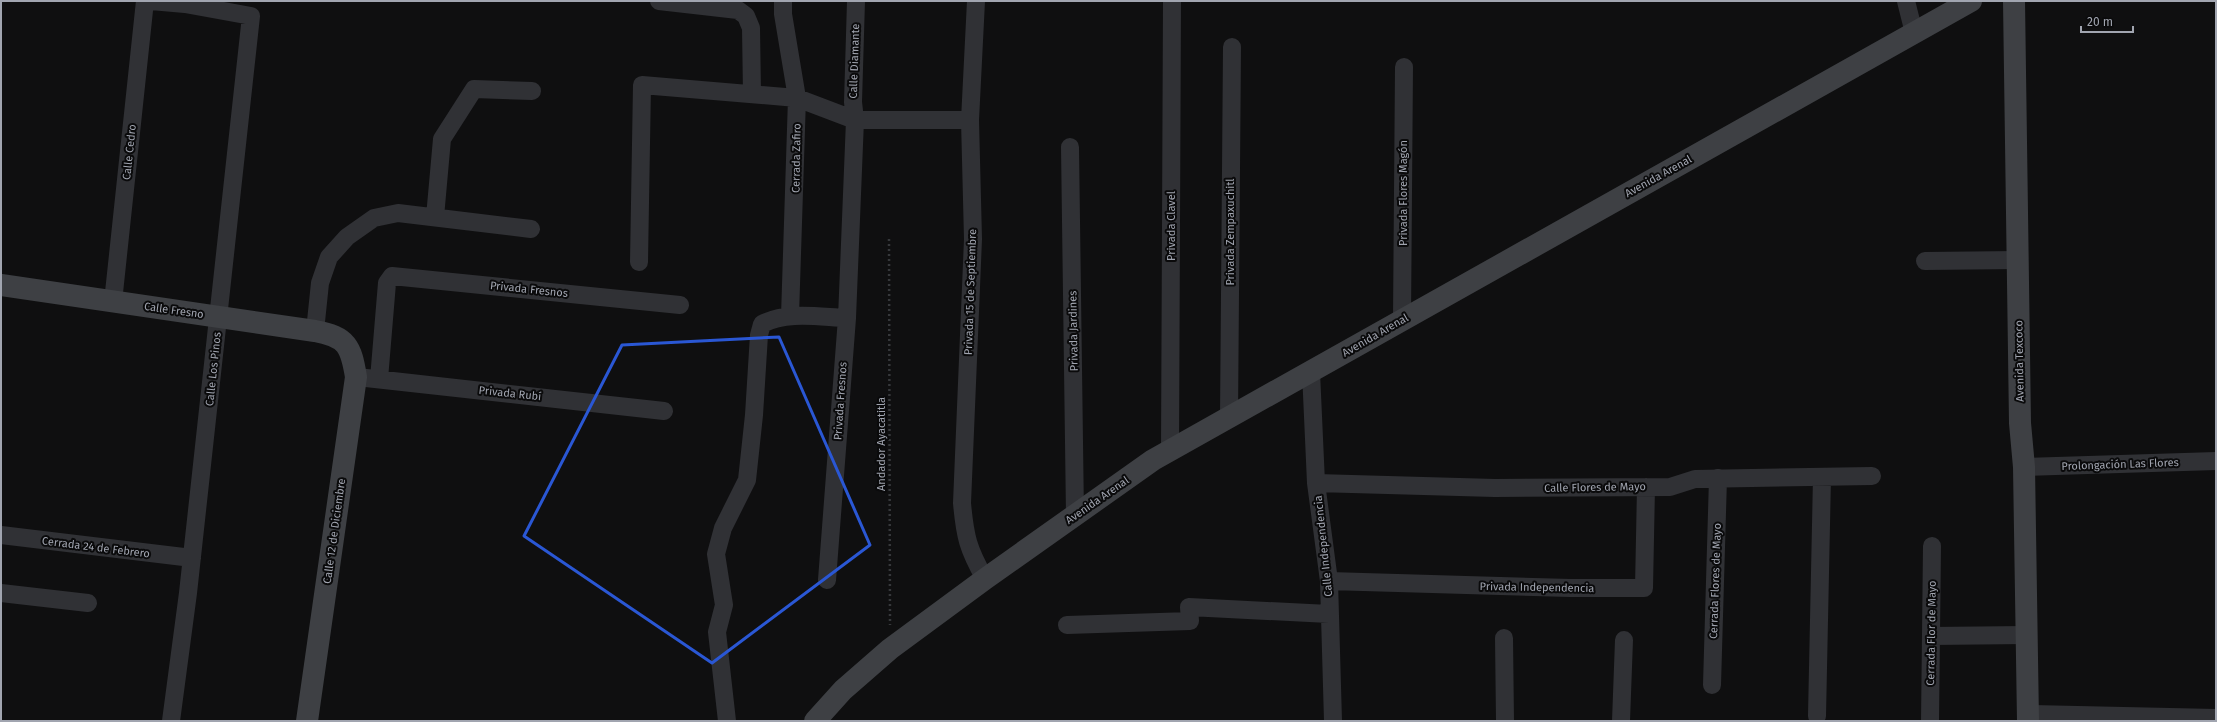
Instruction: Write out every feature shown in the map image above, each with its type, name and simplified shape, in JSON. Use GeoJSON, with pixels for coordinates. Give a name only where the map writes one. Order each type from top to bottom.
{"type":"FeatureCollection","features":[{"type":"Feature","properties":{"kind":"main road","name":"Avenida Arenal"},"geometry":{"type":"LineString","coordinates":[[815,721],[844,690],[890,650],[985,579],[1153,460],[1971,1]]}},
{"type":"Feature","properties":{"kind":"main road","name":"Avenida Texcoco"},"geometry":{"type":"LineString","coordinates":[[2014,1],[2020,423],[2024,467],[2028,718]]}},
{"type":"Feature","properties":{"kind":"main road","name":"Calle Fresno"},"geometry":{"type":"LineString","coordinates":[[1,285],[333,334],[344,343]]}},
{"type":"Feature","properties":{"kind":"main road","name":"Calle 12 de Diciembre"},"geometry":{"type":"LineString","coordinates":[[307,721],[356,377],[352,355],[344,343]]}},
{"type":"Feature","properties":{"kind":"street","name":"Calle Cedro"},"geometry":{"type":"LineString","coordinates":[[113,302],[145,1]]}},
{"type":"Feature","properties":{"kind":"street"},"geometry":{"type":"LineString","coordinates":[[151,1],[185,3]]}},
{"type":"Feature","properties":{"kind":"street"},"geometry":{"type":"LineString","coordinates":[[659,1],[738,10],[746,16],[751,28],[752,94]]}},
{"type":"Feature","properties":{"kind":"street","name":"Cerrada Zafiro"},"geometry":{"type":"LineString","coordinates":[[783,1],[783,14],[797,98],[790,316]]}},
{"type":"Feature","properties":{"kind":"street","name":"Calle Diamante"},"geometry":{"type":"LineString","coordinates":[[846,318],[854,120],[853,102],[856,1]]}},
{"type":"Feature","properties":{"kind":"street","name":"Privada 15 de Septiembre"},"geometry":{"type":"LineString","coordinates":[[976,1],[970,120],[973,239],[962,503],[965,531],[970,552],[985,579]]}},
{"type":"Feature","properties":{"kind":"street","name":"Privada Clavel"},"geometry":{"type":"LineString","coordinates":[[1170,450],[1172,1]]}},
{"type":"Feature","properties":{"kind":"street"},"geometry":{"type":"LineString","coordinates":[[1906,1],[1914,33]]}},
{"type":"Feature","properties":{"kind":"street","name":"Calle Los Pinos"},"geometry":{"type":"LineString","coordinates":[[171,721],[192,558],[250,16],[185,3]]}},
{"type":"Feature","properties":{"kind":"street","name":"Privada Zempaxuchitl"},"geometry":{"type":"LineString","coordinates":[[1229,417],[1232,47]]}},
{"type":"Feature","properties":{"kind":"street","name":"Privada Flores Magón"},"geometry":{"type":"LineString","coordinates":[[1402,319],[1404,67]]}},
{"type":"Feature","properties":{"kind":"street"},"geometry":{"type":"LineString","coordinates":[[639,262],[642,85],[797,98],[854,120],[970,120]]}},
{"type":"Feature","properties":{"kind":"street"},"geometry":{"type":"LineString","coordinates":[[435,217],[442,139],[474,89],[532,91]]}},
{"type":"Feature","properties":{"kind":"street","name":"Privada Jardines"},"geometry":{"type":"LineString","coordinates":[[1070,147],[1075,515]]}},
{"type":"Feature","properties":{"kind":"street"},"geometry":{"type":"LineString","coordinates":[[315,331],[320,283],[329,257],[347,236],[374,218],[398,212],[531,229]]}},
{"type":"Feature","properties":{"kind":"street"},"geometry":{"type":"LineString","coordinates":[[1925,261],[2018,260]]}},
{"type":"Feature","properties":{"kind":"street","name":"Privada Fresnos"},"geometry":{"type":"LineString","coordinates":[[379,379],[387,283],[392,276],[680,305]]}},
{"type":"Feature","properties":{"kind":"street"},"geometry":{"type":"LineString","coordinates":[[727,721],[717,632],[724,604],[716,554],[723,528],[747,480],[754,415],[759,335],[762,324],[773,319],[790,316],[846,318]]}},
{"type":"Feature","properties":{"kind":"street","name":"Privada Fresnos"},"geometry":{"type":"LineString","coordinates":[[827,580],[846,318]]}},
{"type":"Feature","properties":{"kind":"street","name":"Calle Independencia"},"geometry":{"type":"LineString","coordinates":[[1311,372],[1316,483],[1330,581],[1333,721]]}},
{"type":"Feature","properties":{"kind":"street","name":"Privada Rubí"},"geometry":{"type":"LineString","coordinates":[[356,377],[664,410]]}},
{"type":"Feature","properties":{"kind":"street","name":"Prolongación Las Flores"},"geometry":{"type":"LineString","coordinates":[[2024,467],[2216,461]]}},
{"type":"Feature","properties":{"kind":"street","name":"Calle Flores de Mayo"},"geometry":{"type":"LineString","coordinates":[[1316,483],[1495,488],[1670,487],[1695,479],[1872,476]]}},
{"type":"Feature","properties":{"kind":"street"},"geometry":{"type":"LineString","coordinates":[[1817,716],[1822,477]]}},
{"type":"Feature","properties":{"kind":"street","name":"Cerrada Flores de Mayo"},"geometry":{"type":"LineString","coordinates":[[1712,685],[1718,478]]}},
{"type":"Feature","properties":{"kind":"street","name":"Privada Independencia"},"geometry":{"type":"LineString","coordinates":[[1330,581],[1571,588],[1644,588],[1646,487]]}},
{"type":"Feature","properties":{"kind":"street","name":"Cerrada 24 de Febrero"},"geometry":{"type":"LineString","coordinates":[[1,535],[192,558]]}},
{"type":"Feature","properties":{"kind":"street","name":"Cerrada Flor de Mayo"},"geometry":{"type":"LineString","coordinates":[[1930,721],[1932,546]]}},
{"type":"Feature","properties":{"kind":"street"},"geometry":{"type":"LineString","coordinates":[[1,593],[88,603]]}},
{"type":"Feature","properties":{"kind":"street"},"geometry":{"type":"LineString","coordinates":[[1067,625],[1190,620],[1189,607],[1330,614]]}},
{"type":"Feature","properties":{"kind":"street"},"geometry":{"type":"LineString","coordinates":[[1931,636],[2026,635]]}},
{"type":"Feature","properties":{"kind":"street"},"geometry":{"type":"LineString","coordinates":[[1504,638],[1505,721]]}},
{"type":"Feature","properties":{"kind":"street"},"geometry":{"type":"LineString","coordinates":[[1621,721],[1624,640]]}},
{"type":"Feature","properties":{"kind":"street"},"geometry":{"type":"LineString","coordinates":[[2028,718],[2216,718]]}},
{"type":"Feature","properties":{"kind":"path","name":"Andador Ayacatitla"},"geometry":{"type":"LineString","coordinates":[[889,239],[890,650]]}},
{"type":"Feature","properties":{"kind":"highlighted area"},"geometry":{"type":"Polygon","coordinates":[[[779,337],[870,545],[712,663],[524,536],[622,345],[779,337]]]}}]}
